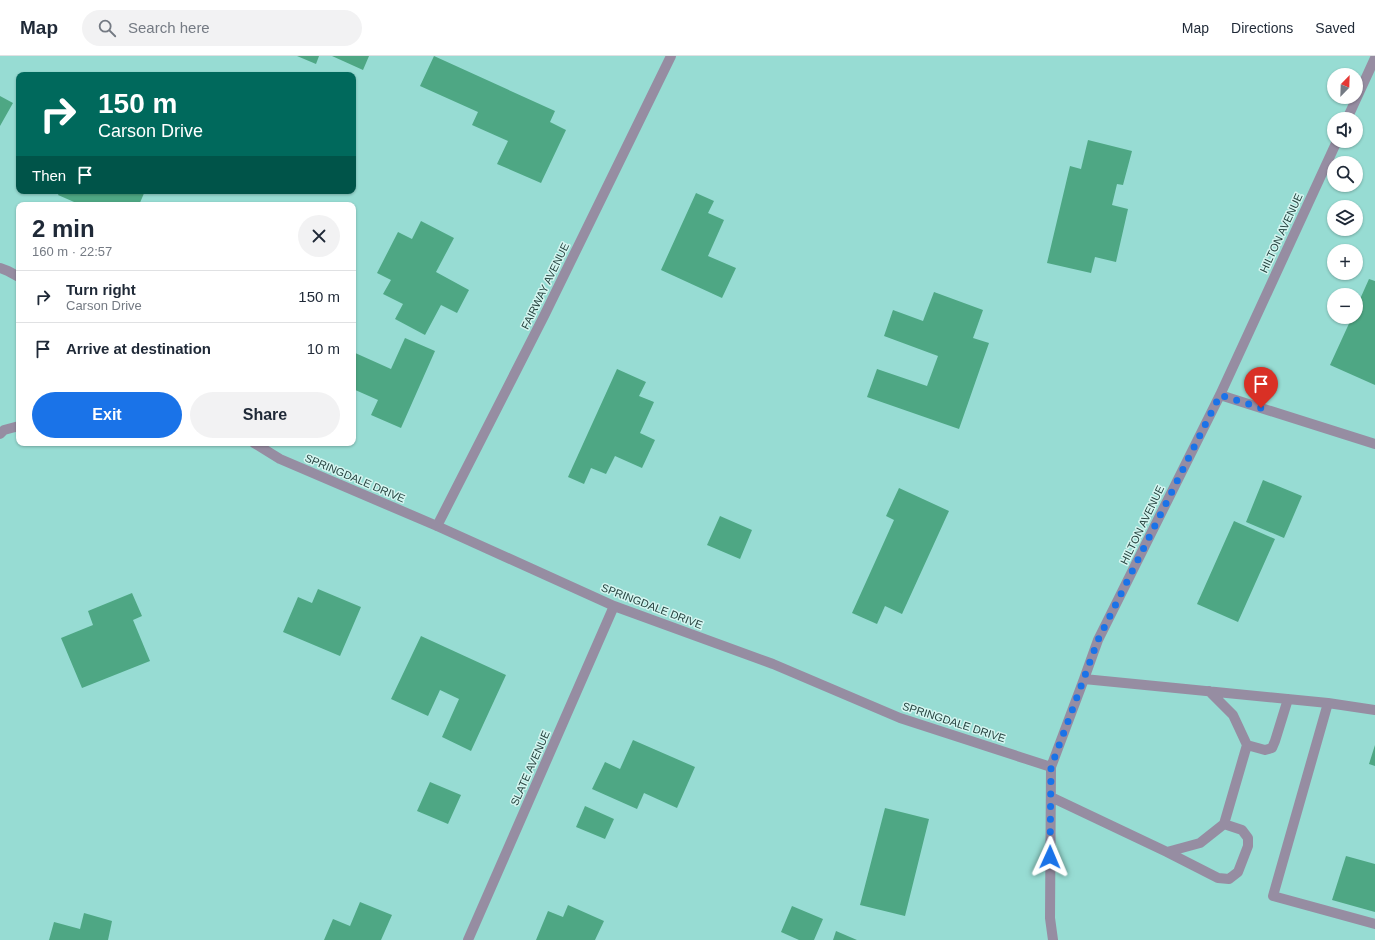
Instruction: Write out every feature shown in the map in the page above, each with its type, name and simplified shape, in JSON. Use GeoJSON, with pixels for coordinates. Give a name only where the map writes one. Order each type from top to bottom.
{"type":"FeatureCollection","features":[{"type":"Feature","properties":{"kind":"street","name":"FAIRWAY AVENUE"},"geometry":{"type":"LineString","coordinates":[[438,526],[545,314],[671,56]]}},
{"type":"Feature","properties":{"kind":"street"},"geometry":{"type":"LineString","coordinates":[[1350,112],[1375,58]]}},
{"type":"Feature","properties":{"kind":"street","name":"HILTON AVENUE"},"geometry":{"type":"LineString","coordinates":[[1053,940],[1050,918],[1051,767],[1098,640],[1220,395],[1334,148]]}},
{"type":"Feature","properties":{"kind":"street"},"geometry":{"type":"LineString","coordinates":[[0,268],[16,276]]}},
{"type":"Feature","properties":{"kind":"street"},"geometry":{"type":"LineString","coordinates":[[1220,395],[1375,444]]}},
{"type":"Feature","properties":{"kind":"street"},"geometry":{"type":"LineString","coordinates":[[0,434],[4,430],[16,427]]}},
{"type":"Feature","properties":{"kind":"street","name":"SPRINGDALE DRIVE"},"geometry":{"type":"LineString","coordinates":[[259,446],[280,459],[438,526],[614,606],[773,664],[900,718],[1051,767]]}},
{"type":"Feature","properties":{"kind":"street","name":"SLATE AVENUE"},"geometry":{"type":"LineString","coordinates":[[468,940],[614,606]]}},
{"type":"Feature","properties":{"kind":"street"},"geometry":{"type":"LineString","coordinates":[[1084,679],[1328,703],[1375,710]]}},
{"type":"Feature","properties":{"kind":"street"},"geometry":{"type":"LineString","coordinates":[[1167,852],[1200,843],[1224,824],[1247,745],[1233,715],[1209,691]]}},
{"type":"Feature","properties":{"kind":"street"},"geometry":{"type":"LineString","coordinates":[[1247,745],[1265,750],[1272,748],[1276,742],[1288,699]]}},
{"type":"Feature","properties":{"kind":"street"},"geometry":{"type":"LineString","coordinates":[[1328,703],[1273,896],[1375,924]]}},
{"type":"Feature","properties":{"kind":"street"},"geometry":{"type":"LineString","coordinates":[[1051,797],[1218,878],[1229,879],[1238,872],[1248,846],[1248,838],[1242,830],[1224,824]]}},
{"type":"Feature","properties":{"kind":"building"},"geometry":{"type":"Polygon","coordinates":[[[297,56],[319,56],[316,64],[297,56]]]}},
{"type":"Feature","properties":{"kind":"building"},"geometry":{"type":"Polygon","coordinates":[[[332,56],[369,56],[363,70],[332,56]]]}},
{"type":"Feature","properties":{"kind":"building"},"geometry":{"type":"Polygon","coordinates":[[[434,56],[555,111],[550,122],[566,130],[541,183],[497,164],[508,141],[472,125],[478,112],[420,86],[434,56]]]}},
{"type":"Feature","properties":{"kind":"building"},"geometry":{"type":"Polygon","coordinates":[[[0,96],[13,103],[0,126],[0,96]]]}},
{"type":"Feature","properties":{"kind":"building"},"geometry":{"type":"Polygon","coordinates":[[[1088,140],[1132,151],[1123,185],[1117,184],[1112,205],[1128,209],[1116,262],[1095,257],[1091,273],[1047,263],[1070,166],[1081,169],[1088,140]]]}},
{"type":"Feature","properties":{"kind":"building"},"geometry":{"type":"Polygon","coordinates":[[[696,193],[714,201],[708,213],[724,220],[708,256],[736,268],[722,298],[661,270],[696,193]]]}},
{"type":"Feature","properties":{"kind":"building"},"geometry":{"type":"Polygon","coordinates":[[[144,194],[140,202],[74,202],[58,195],[144,194]]]}},
{"type":"Feature","properties":{"kind":"building"},"geometry":{"type":"Polygon","coordinates":[[[421,221],[454,238],[436,272],[469,290],[457,313],[441,305],[425,335],[395,319],[403,304],[383,294],[391,280],[377,273],[398,232],[412,239],[421,221]]]}},
{"type":"Feature","properties":{"kind":"building"},"geometry":{"type":"Polygon","coordinates":[[[1369,279],[1375,281],[1375,385],[1330,365],[1349,324],[1363,324],[1363,292],[1369,279]]]}},
{"type":"Feature","properties":{"kind":"building"},"geometry":{"type":"Polygon","coordinates":[[[934,292],[983,310],[973,338],[989,343],[959,429],[867,397],[877,369],[927,386],[938,356],[884,336],[893,310],[923,321],[934,292]]]}},
{"type":"Feature","properties":{"kind":"building"},"geometry":{"type":"Polygon","coordinates":[[[405,338],[435,351],[401,428],[371,415],[378,400],[356,390],[356,353],[391,369],[405,338]]]}},
{"type":"Feature","properties":{"kind":"building"},"geometry":{"type":"Polygon","coordinates":[[[617,369],[646,382],[639,396],[654,402],[640,433],[655,440],[642,468],[615,456],[606,474],[591,468],[584,484],[568,477],[617,369]]]}},
{"type":"Feature","properties":{"kind":"building"},"geometry":{"type":"Polygon","coordinates":[[[1263,480],[1302,496],[1284,538],[1246,522],[1263,480]]]}},
{"type":"Feature","properties":{"kind":"building"},"geometry":{"type":"Polygon","coordinates":[[[899,488],[949,511],[902,614],[885,606],[877,624],[852,613],[894,520],[886,516],[899,488]]]}},
{"type":"Feature","properties":{"kind":"building"},"geometry":{"type":"Polygon","coordinates":[[[720,516],[752,530],[740,559],[707,545],[720,516]]]}},
{"type":"Feature","properties":{"kind":"building"},"geometry":{"type":"Polygon","coordinates":[[[1234,521],[1275,539],[1238,622],[1197,604],[1234,521]]]}},
{"type":"Feature","properties":{"kind":"building"},"geometry":{"type":"Polygon","coordinates":[[[318,589],[361,607],[340,656],[283,632],[298,597],[312,603],[318,589]]]}},
{"type":"Feature","properties":{"kind":"building"},"geometry":{"type":"Polygon","coordinates":[[[132,593],[142,616],[133,620],[150,661],[82,688],[61,638],[93,625],[88,611],[132,593]]]}},
{"type":"Feature","properties":{"kind":"building"},"geometry":{"type":"Polygon","coordinates":[[[421,636],[506,675],[471,751],[442,737],[459,699],[440,690],[428,716],[391,699],[421,636]]]}},
{"type":"Feature","properties":{"kind":"building"},"geometry":{"type":"Polygon","coordinates":[[[633,740],[695,767],[677,808],[644,793],[637,809],[592,789],[605,762],[620,769],[633,740]]]}},
{"type":"Feature","properties":{"kind":"building"},"geometry":{"type":"Polygon","coordinates":[[[1375,745],[1375,766],[1369,764],[1375,745]]]}},
{"type":"Feature","properties":{"kind":"building"},"geometry":{"type":"Polygon","coordinates":[[[430,782],[461,795],[448,824],[417,811],[430,782]]]}},
{"type":"Feature","properties":{"kind":"building"},"geometry":{"type":"Polygon","coordinates":[[[585,806],[614,819],[605,839],[576,827],[585,806]]]}},
{"type":"Feature","properties":{"kind":"building"},"geometry":{"type":"Polygon","coordinates":[[[885,808],[929,819],[905,916],[860,905],[885,808]]]}},
{"type":"Feature","properties":{"kind":"building"},"geometry":{"type":"Polygon","coordinates":[[[1346,856],[1375,864],[1375,912],[1332,900],[1346,856]]]}},
{"type":"Feature","properties":{"kind":"building"},"geometry":{"type":"Polygon","coordinates":[[[360,902],[392,915],[381,940],[324,940],[333,919],[350,926],[360,902]]]}},
{"type":"Feature","properties":{"kind":"building"},"geometry":{"type":"Polygon","coordinates":[[[568,905],[604,921],[595,940],[536,940],[548,911],[563,917],[568,905]]]}},
{"type":"Feature","properties":{"kind":"building"},"geometry":{"type":"Polygon","coordinates":[[[792,906],[823,919],[814,940],[799,940],[781,932],[792,906]]]}},
{"type":"Feature","properties":{"kind":"building"},"geometry":{"type":"Polygon","coordinates":[[[84,913],[112,921],[108,940],[49,940],[54,922],[80,929],[84,913]]]}},
{"type":"Feature","properties":{"kind":"building"},"geometry":{"type":"Polygon","coordinates":[[[836,931],[857,940],[833,940],[836,931]]]}},
{"type":"Feature","properties":{"kind":"route"},"geometry":{"type":"LineString","coordinates":[[1050,857],[1051,767],[1098,640],[1220,395],[1261,408]]}}]}
